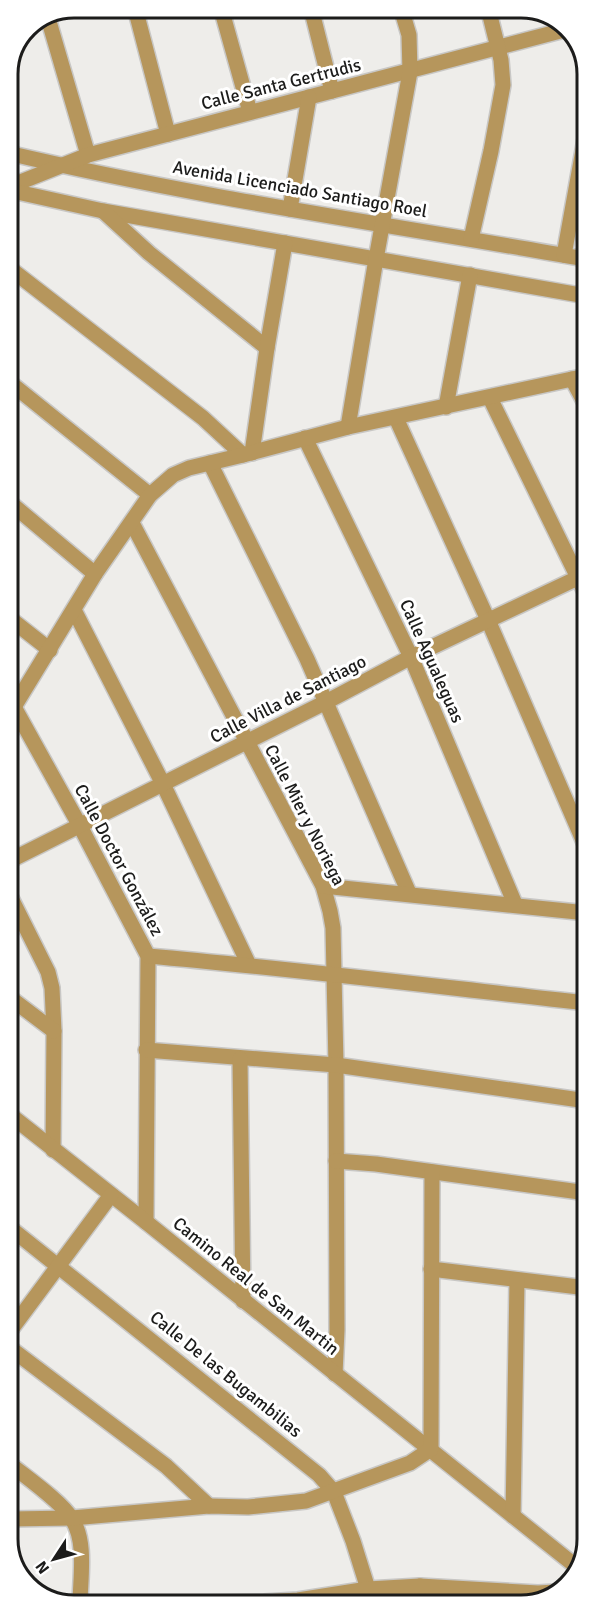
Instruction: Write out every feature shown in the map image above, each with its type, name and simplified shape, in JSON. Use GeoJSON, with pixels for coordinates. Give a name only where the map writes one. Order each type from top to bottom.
{"type":"FeatureCollection","features":[{"type":"Feature","properties":{"kind":"street"},"geometry":{"type":"LineString","coordinates":[[138,18],[168,134]]}},
{"type":"Feature","properties":{"kind":"street"},"geometry":{"type":"LineString","coordinates":[[224,18],[250,112]]}},
{"type":"Feature","properties":{"kind":"street"},"geometry":{"type":"LineString","coordinates":[[314,18],[332,91]]}},
{"type":"Feature","properties":{"kind":"street"},"geometry":{"type":"LineString","coordinates":[[348,427],[411,72],[409,35],[404,18]]}},
{"type":"Feature","properties":{"kind":"street"},"geometry":{"type":"LineString","coordinates":[[471,239],[503,85],[503,72],[491,18]]}},
{"type":"Feature","properties":{"kind":"street"},"geometry":{"type":"LineString","coordinates":[[50,24],[88,155]]}},
{"type":"Feature","properties":{"kind":"street","name":"Calle Santa Gertrudis"},"geometry":{"type":"LineString","coordinates":[[18,185],[88,155],[558,32]]}},
{"type":"Feature","properties":{"kind":"street"},"geometry":{"type":"LineString","coordinates":[[290,209],[309,97]]}},
{"type":"Feature","properties":{"kind":"street","name":"Avenida Licenciado Santiago Roel"},"geometry":{"type":"LineString","coordinates":[[18,155],[62,166],[290,209],[577,257]]}},
{"type":"Feature","properties":{"kind":"street"},"geometry":{"type":"LineString","coordinates":[[564,255],[577,183]]}},
{"type":"Feature","properties":{"kind":"street"},"geometry":{"type":"LineString","coordinates":[[18,191],[104,211],[577,295]]}},
{"type":"Feature","properties":{"kind":"street"},"geometry":{"type":"LineString","coordinates":[[104,211],[148,253],[267,348]]}},
{"type":"Feature","properties":{"kind":"street"},"geometry":{"type":"LineString","coordinates":[[248,454],[285,243]]}},
{"type":"Feature","properties":{"kind":"street"},"geometry":{"type":"LineString","coordinates":[[18,275],[248,454]]}},
{"type":"Feature","properties":{"kind":"street"},"geometry":{"type":"LineString","coordinates":[[446,407],[470,275]]}},
{"type":"Feature","properties":{"kind":"street"},"geometry":{"type":"LineString","coordinates":[[18,700],[95,574],[150,495],[173,475],[189,468],[348,427],[577,377]]}},
{"type":"Feature","properties":{"kind":"street"},"geometry":{"type":"LineString","coordinates":[[18,389],[150,495]]}},
{"type":"Feature","properties":{"kind":"street"},"geometry":{"type":"LineString","coordinates":[[490,398],[577,565]]}},
{"type":"Feature","properties":{"kind":"street"},"geometry":{"type":"LineString","coordinates":[[396,418],[577,810]]}},
{"type":"Feature","properties":{"kind":"street","name":"Calle Agualeguas"},"geometry":{"type":"LineString","coordinates":[[305,438],[411,657],[515,904]]}},
{"type":"Feature","properties":{"kind":"street"},"geometry":{"type":"LineString","coordinates":[[210,463],[278,596],[409,893]]}},
{"type":"Feature","properties":{"kind":"street"},"geometry":{"type":"LineString","coordinates":[[18,509],[95,574]]}},
{"type":"Feature","properties":{"kind":"street","name":"Calle Mier y Noriega"},"geometry":{"type":"LineString","coordinates":[[132,523],[322,886],[330,911],[336,1065],[337,1330],[335,1374]]}},
{"type":"Feature","properties":{"kind":"street","name":"Calle Villa de Santiago"},"geometry":{"type":"LineString","coordinates":[[18,857],[411,657],[577,577]]}},
{"type":"Feature","properties":{"kind":"street"},"geometry":{"type":"LineString","coordinates":[[74,610],[163,784],[249,964]]}},
{"type":"Feature","properties":{"kind":"street"},"geometry":{"type":"LineString","coordinates":[[18,625],[50,650]]}},
{"type":"Feature","properties":{"kind":"street","name":"Calle Doctor González"},"geometry":{"type":"LineString","coordinates":[[18,723],[80,826],[148,956],[146,1222]]}},
{"type":"Feature","properties":{"kind":"street"},"geometry":{"type":"LineString","coordinates":[[322,886],[409,893],[577,912]]}},
{"type":"Feature","properties":{"kind":"street"},"geometry":{"type":"LineString","coordinates":[[18,912],[48,972],[52,988],[53,1150]]}},
{"type":"Feature","properties":{"kind":"street"},"geometry":{"type":"LineString","coordinates":[[148,956],[249,964],[577,1001]]}},
{"type":"Feature","properties":{"kind":"street"},"geometry":{"type":"LineString","coordinates":[[18,1004],[54,1031]]}},
{"type":"Feature","properties":{"kind":"street"},"geometry":{"type":"LineString","coordinates":[[146,1050],[336,1065],[577,1100]]}},
{"type":"Feature","properties":{"kind":"street"},"geometry":{"type":"LineString","coordinates":[[240,1059],[243,1301]]}},
{"type":"Feature","properties":{"kind":"street","name":"Camino Real de San Martin"},"geometry":{"type":"LineString","coordinates":[[18,1121],[572,1563]]}},
{"type":"Feature","properties":{"kind":"street"},"geometry":{"type":"LineString","coordinates":[[336,1161],[376,1164],[577,1192]]}},
{"type":"Feature","properties":{"kind":"street"},"geometry":{"type":"LineString","coordinates":[[18,1519],[72,1518],[209,1506],[283,1504],[306,1501],[410,1463],[431,1449],[432,1172]]}},
{"type":"Feature","properties":{"kind":"street"},"geometry":{"type":"LineString","coordinates":[[18,1319],[111,1195]]}},
{"type":"Feature","properties":{"kind":"street","name":"Calle De las Bugambilias"},"geometry":{"type":"LineString","coordinates":[[18,1234],[319,1475],[334,1492],[368,1589]]}},
{"type":"Feature","properties":{"kind":"street"},"geometry":{"type":"LineString","coordinates":[[431,1269],[577,1287]]}},
{"type":"Feature","properties":{"kind":"street"},"geometry":{"type":"LineString","coordinates":[[513,1516],[517,1280]]}},
{"type":"Feature","properties":{"kind":"street"},"geometry":{"type":"LineString","coordinates":[[18,1354],[166,1466],[209,1506]]}},
{"type":"Feature","properties":{"kind":"street"},"geometry":{"type":"LineString","coordinates":[[18,1470],[50,1496],[72,1518],[81,1550],[80,1595]]}},
{"type":"Feature","properties":{"kind":"street"},"geometry":{"type":"LineString","coordinates":[[420,1586],[422,1595]]}},
{"type":"Feature","properties":{"kind":"street"},"geometry":{"type":"LineString","coordinates":[[330,1595],[368,1589],[420,1586],[536,1593]]}}]}
